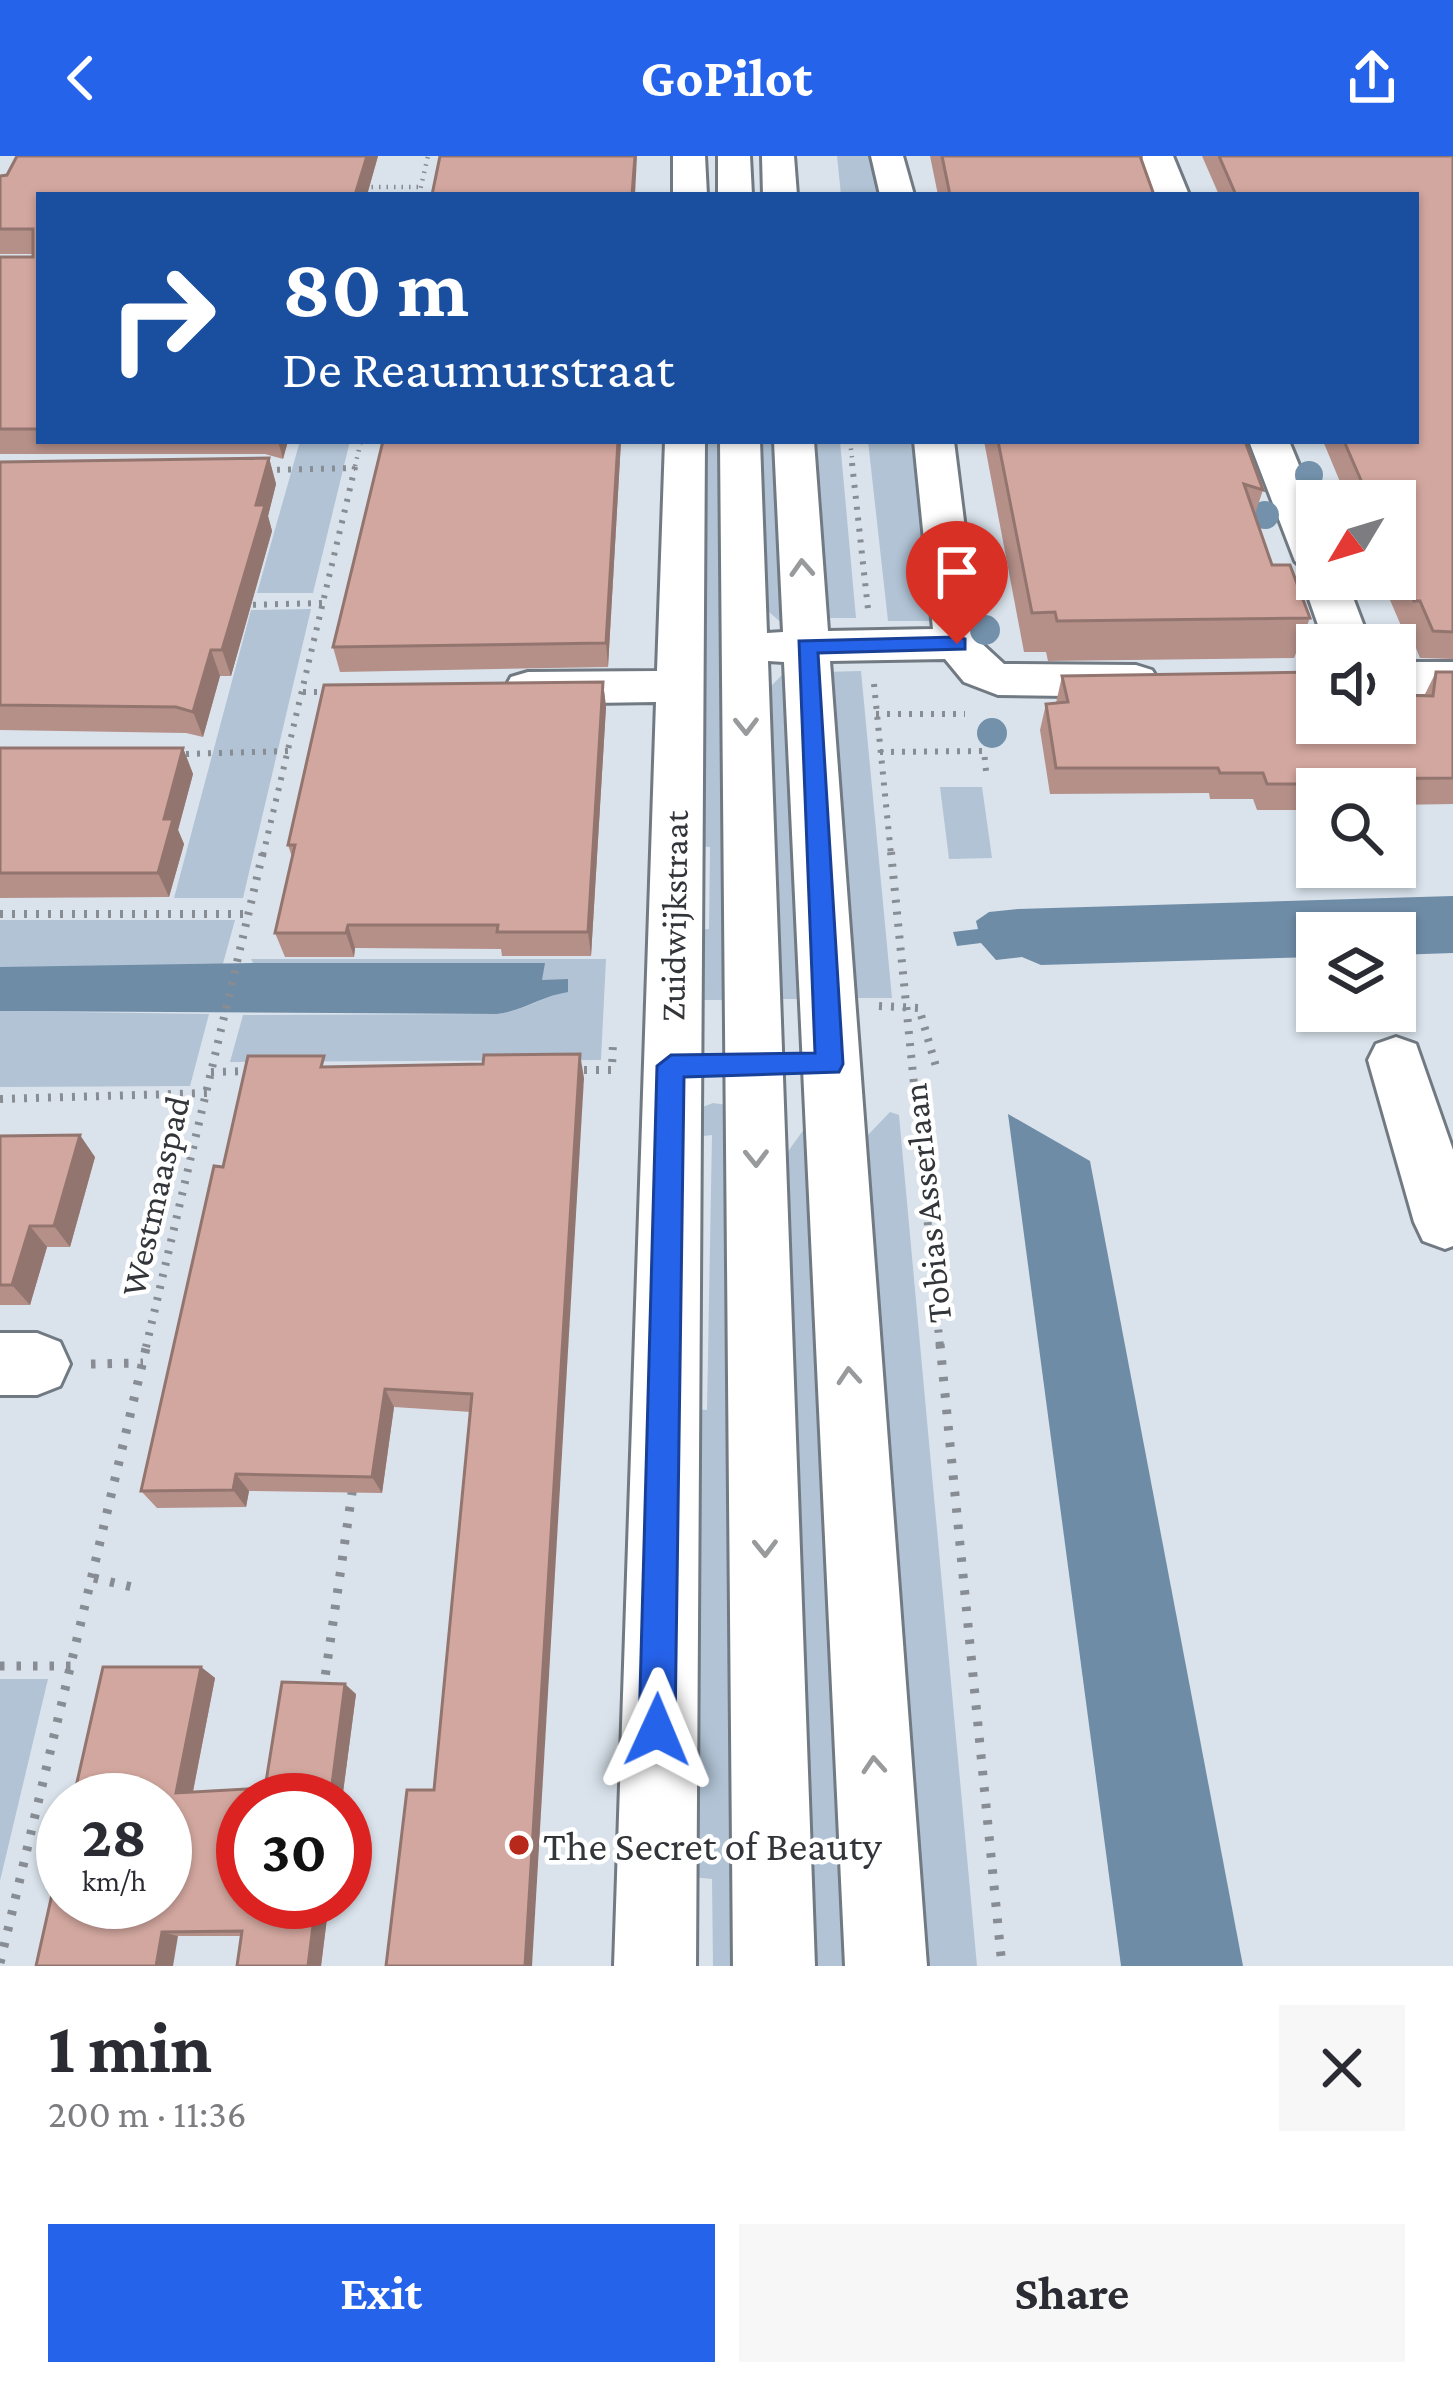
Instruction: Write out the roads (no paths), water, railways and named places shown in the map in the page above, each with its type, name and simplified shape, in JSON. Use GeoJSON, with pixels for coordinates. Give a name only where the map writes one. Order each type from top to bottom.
{"type":"FeatureCollection","features":[{"type":"Feature","properties":{"kind":"street"},"geometry":{"type":"LineString","coordinates":[[689,156],[690,192]]}},
{"type":"Feature","properties":{"kind":"street"},"geometry":{"type":"LineString","coordinates":[[734,156],[735,192]]}},
{"type":"Feature","properties":{"kind":"street"},"geometry":{"type":"LineString","coordinates":[[778,156],[780,192]]}},
{"type":"Feature","properties":{"kind":"street"},"geometry":{"type":"LineString","coordinates":[[887,156],[896,192]]}},
{"type":"Feature","properties":{"kind":"street"},"geometry":{"type":"LineString","coordinates":[[1157,156],[1171,192]]}},
{"type":"Feature","properties":{"kind":"street","name":"Zuidwijkstraat"},"geometry":{"type":"LineString","coordinates":[[655,1966],[685,444]]}},
{"type":"Feature","properties":{"kind":"street"},"geometry":{"type":"LineString","coordinates":[[740,444],[774,1966]]}},
{"type":"Feature","properties":{"kind":"street"},"geometry":{"type":"LineString","coordinates":[[794,444],[886,1966]]}},
{"type":"Feature","properties":{"kind":"street"},"geometry":{"type":"LineString","coordinates":[[934,444],[957,644],[980,671],[998,679],[1174,680]]}},
{"type":"Feature","properties":{"kind":"street"},"geometry":{"type":"LineString","coordinates":[[1270,444],[1296,508]]}},
{"type":"Feature","properties":{"kind":"street"},"geometry":{"type":"LineString","coordinates":[[744,647],[957,644]]}},
{"type":"Feature","properties":{"kind":"street"},"geometry":{"type":"LineString","coordinates":[[1416,678],[1453,678]]}},
{"type":"Feature","properties":{"kind":"street"},"geometry":{"type":"LineString","coordinates":[[490,689],[680,686]]}},
{"type":"Feature","properties":{"kind":"street"},"geometry":{"type":"LineString","coordinates":[[671,1037],[754,1063],[828,1036]]}},
{"type":"Feature","properties":{"kind":"street"},"geometry":{"type":"LineString","coordinates":[[1396,1060],[1445,1222]]}},
{"type":"Feature","properties":{"kind":"place","name":"The Secret of Beauty"},"geometry":{"type":"Point","coordinates":[519,1845]}}]}
